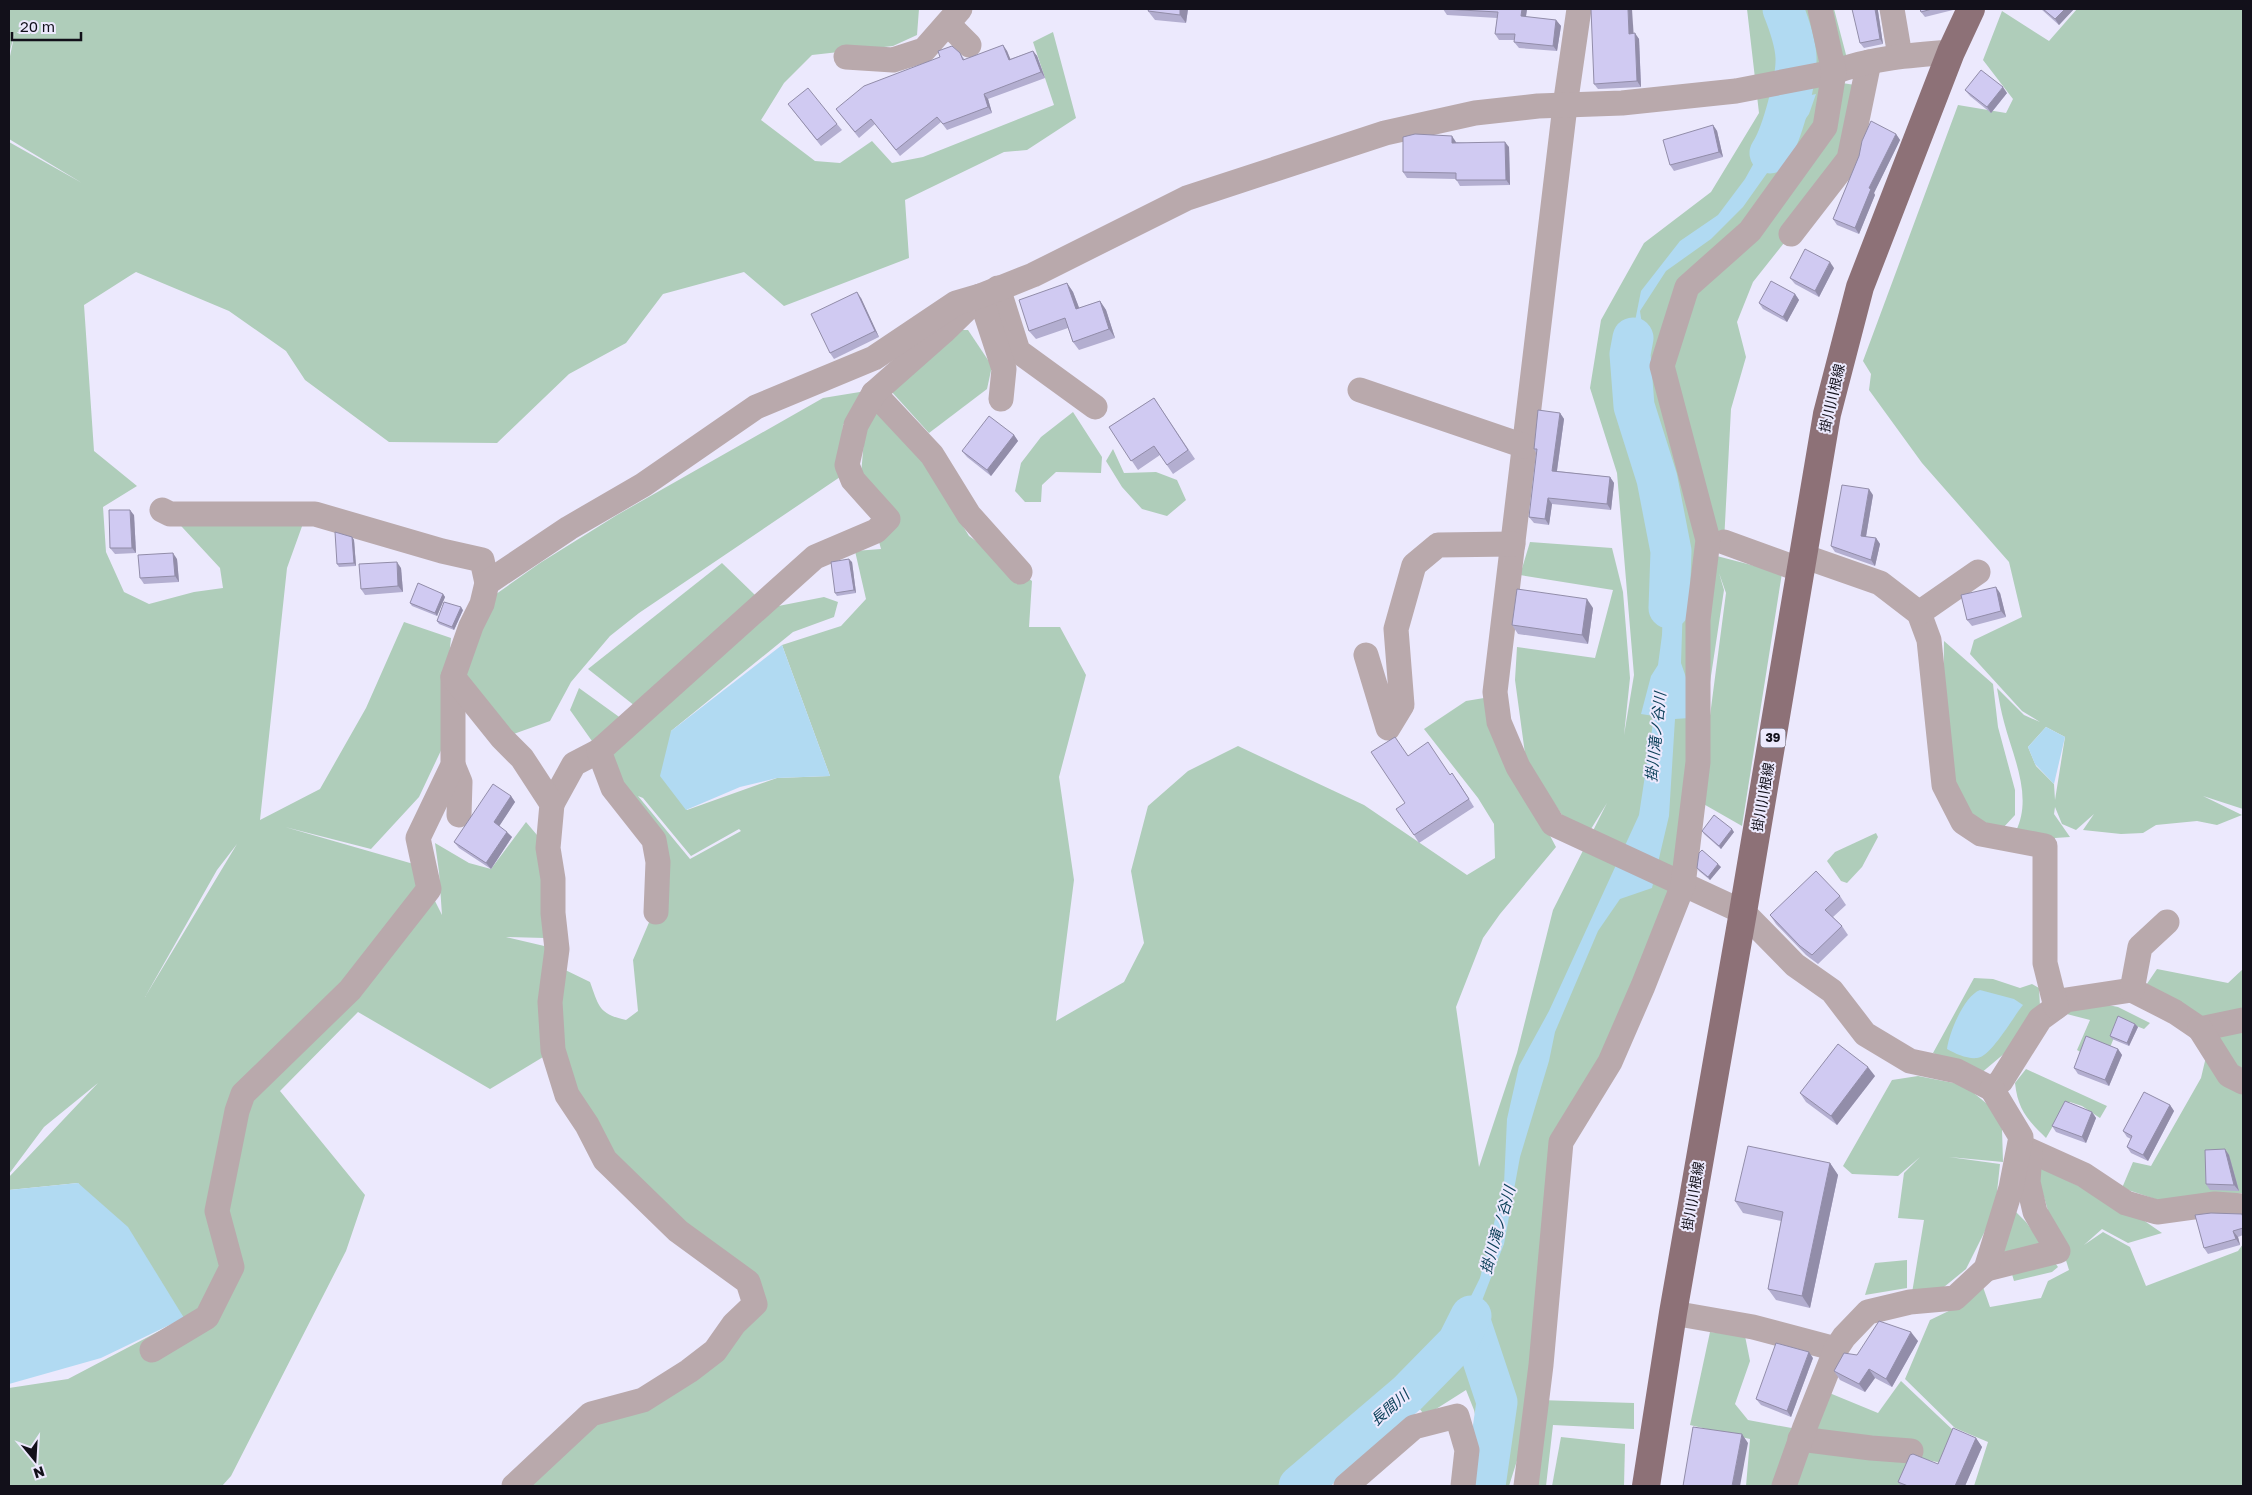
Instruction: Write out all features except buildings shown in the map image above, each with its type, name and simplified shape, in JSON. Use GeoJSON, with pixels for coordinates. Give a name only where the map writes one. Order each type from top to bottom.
{"type":"FeatureCollection","features":[{"type":"Feature","properties":{"kind":"main road","name":"掛川川根線"},"geometry":{"type":"LineString","coordinates":[[1646,1486],[1673,1313],[1827,414],[1860,287],[1951,52],[1971,9]]}},
{"type":"Feature","properties":{"kind":"street"},"geometry":{"type":"LineString","coordinates":[[1578,9],[1495,692],[1498,722],[1518,767],[1553,824],[1588,839],[1653,872],[1743,912],[1795,965],[1832,991],[1864,1034],[1910,1061],[1957,1072],[1992,1089],[2022,1137],[2025,1148],[2028,1182],[2035,1212],[2058,1251],[1986,1269],[1955,1298],[1910,1302],[1868,1312],[1844,1337],[1836,1349],[1800,1439],[1784,1486]]}},
{"type":"Feature","properties":{"kind":"street"},"geometry":{"type":"LineString","coordinates":[[1526,1486],[1541,1365],[1561,1142],[1610,1062],[1644,986],[1683,885],[1698,762],[1698,620],[1708,540],[1662,366],[1686,288],[1750,231],[1825,127],[1826,73],[1820,9]]}},
{"type":"Feature","properties":{"kind":"street"},"geometry":{"type":"LineString","coordinates":[[1892,9],[1900,56]]}},
{"type":"Feature","properties":{"kind":"street"},"geometry":{"type":"LineString","coordinates":[[846,57],[893,60],[924,50],[954,17],[969,45]]}},
{"type":"Feature","properties":{"kind":"street"},"geometry":{"type":"LineString","coordinates":[[487,583],[569,528],[642,486],[756,407],[874,358],[941,311],[956,303],[1033,275],[1187,198],[1386,133],[1475,113],[1538,106],[1622,103],[1736,91],[1900,56],[1951,52]]}},
{"type":"Feature","properties":{"kind":"street"},"geometry":{"type":"LineString","coordinates":[[1792,234],[1849,159],[1870,62]]}},
{"type":"Feature","properties":{"kind":"street"},"geometry":{"type":"LineString","coordinates":[[514,1486],[592,1414],[643,1400],[689,1371],[715,1351],[734,1324],[755,1304],[748,1282],[678,1231],[605,1160],[587,1125],[567,1095],[553,1050],[550,1002],[556,948],[553,914],[553,879],[548,848],[552,804],[574,764],[599,751],[815,558],[876,531],[888,519],[853,480],[847,466],[856,425],[874,394],[989,292]]}},
{"type":"Feature","properties":{"kind":"street"},"geometry":{"type":"LineString","coordinates":[[989,292],[1004,369],[1000,399]]}},
{"type":"Feature","properties":{"kind":"street"},"geometry":{"type":"LineString","coordinates":[[989,292],[1018,351],[1095,407]]}},
{"type":"Feature","properties":{"kind":"street"},"geometry":{"type":"LineString","coordinates":[[1360,390],[1524,446]]}},
{"type":"Feature","properties":{"kind":"street"},"geometry":{"type":"LineString","coordinates":[[874,394],[932,455],[969,515],[1020,572]]}},
{"type":"Feature","properties":{"kind":"street"},"geometry":{"type":"LineString","coordinates":[[162,510],[170,514],[315,514],[442,552],[482,560],[487,583],[482,604],[471,626],[452,677],[453,766],[460,782],[459,815]]}},
{"type":"Feature","properties":{"kind":"street"},"geometry":{"type":"LineString","coordinates":[[1724,542],[1880,583],[1919,613],[1929,640],[1944,784],[1963,822],[1981,834],[2045,846],[2045,962],[2056,1007]]}},
{"type":"Feature","properties":{"kind":"street"},"geometry":{"type":"LineString","coordinates":[[1366,655],[1388,728],[1402,706],[1396,629],[1414,565],[1438,545],[1513,544]]}},
{"type":"Feature","properties":{"kind":"street"},"geometry":{"type":"LineString","coordinates":[[1919,613],[1978,572]]}},
{"type":"Feature","properties":{"kind":"street"},"geometry":{"type":"LineString","coordinates":[[452,677],[502,738],[522,758],[552,804]]}},
{"type":"Feature","properties":{"kind":"street"},"geometry":{"type":"LineString","coordinates":[[599,751],[614,788],[654,840],[658,862],[656,912]]}},
{"type":"Feature","properties":{"kind":"street"},"geometry":{"type":"LineString","coordinates":[[152,1350],[207,1317],[232,1267],[217,1211],[236,1111],[243,1094],[350,990],[428,889],[418,838],[453,766]]}},
{"type":"Feature","properties":{"kind":"street"},"geometry":{"type":"LineString","coordinates":[[2132,990],[2140,947],[2168,922]]}},
{"type":"Feature","properties":{"kind":"street"},"geometry":{"type":"LineString","coordinates":[[1992,1089],[2001,1081],[2040,1019],[2056,1007],[2066,1000],[2132,990],[2175,1012],[2200,1028],[2229,1075],[2243,1082]]}},
{"type":"Feature","properties":{"kind":"street"},"geometry":{"type":"LineString","coordinates":[[2200,1028],[2243,1020]]}},
{"type":"Feature","properties":{"kind":"street"},"geometry":{"type":"LineString","coordinates":[[2025,1148],[2084,1175],[2126,1203],[2157,1212],[2215,1204],[2243,1206]]}},
{"type":"Feature","properties":{"kind":"street"},"geometry":{"type":"LineString","coordinates":[[1986,1269],[2025,1148]]}},
{"type":"Feature","properties":{"kind":"street"},"geometry":{"type":"LineString","coordinates":[[1673,1313],[1752,1328],[1836,1349]]}},
{"type":"Feature","properties":{"kind":"street"},"geometry":{"type":"LineString","coordinates":[[1346,1486],[1414,1428],[1457,1416],[1467,1450],[1463,1486]]}},
{"type":"Feature","properties":{"kind":"street"},"geometry":{"type":"LineString","coordinates":[[1800,1439],[1912,1451]]}},
{"type":"Feature","properties":{"kind":"green space"},"geometry":{"type":"Polygon","coordinates":[[[9,9],[919,9],[917,35],[893,46],[812,55],[784,83],[761,120],[815,161],[840,163],[872,141],[892,163],[923,157],[1054,105],[1033,42],[1053,32],[1076,118],[1027,150],[1004,152],[905,200],[909,258],[784,306],[744,272],[663,294],[626,343],[569,374],[497,443],[389,442],[305,380],[286,351],[229,311],[136,272],[84,305],[94,451],[137,486],[103,507],[106,552],[124,592],[149,604],[194,592],[223,588],[220,568],[170,514],[305,518],[287,568],[260,820],[320,789],[366,708],[404,622],[451,638],[446,687],[445,742],[419,797],[371,849],[285,827],[417,865],[442,915],[435,843],[469,863],[491,869],[526,822],[548,848],[545,938],[506,937],[557,949],[555,965],[590,982],[601,1008],[610,1015],[626,1020],[638,1011],[633,960],[656,906],[655,846],[599,751],[570,710],[579,688],[622,719],[753,611],[824,597],[838,602],[834,617],[793,632],[671,731],[687,810],[777,778],[830,776],[782,645],[841,626],[866,599],[855,551],[881,549],[861,475],[865,427],[876,410],[905,432],[969,536],[1032,581],[1029,627],[1060,627],[1086,675],[1059,777],[1074,880],[1056,1021],[1124,982],[1144,943],[1131,871],[1148,806],[1188,771],[1238,746],[1364,805],[1467,875],[1495,858],[1494,824],[1478,798],[1424,729],[1466,701],[1490,697],[1512,764],[1556,847],[1500,914],[1483,938],[1456,1007],[1479,1167],[1517,1053],[1553,910],[1607,803],[1591,829],[1564,818],[1526,761],[1515,680],[1517,647],[1595,658],[1613,590],[1520,575],[1530,542],[1612,548],[1623,592],[1630,678],[1624,735],[1634,675],[1617,473],[1590,388],[1601,320],[1644,243],[1711,192],[1759,113],[1747,9],[1834,9],[1849,66],[1842,83],[1862,86],[1847,171],[1799,224],[1753,282],[1737,322],[1746,357],[1731,409],[1724,542],[1713,555],[1782,573],[1742,826],[1693,798],[1683,885],[1569,1154],[1537,1397],[1509,1486],[1474,1486],[1480,1437],[1474,1410],[1466,1390],[1425,1416],[1408,1393],[1299,1486],[514,1486],[591,1414],[643,1400],[758,1302],[626,1181],[553,1051],[490,1089],[358,1012],[280,1091],[365,1195],[346,1251],[231,1476],[222,1486],[9,1486],[9,1388],[68,1379],[184,1318],[78,1183],[9,1190],[9,1177],[98,1083],[44,1127],[9,1174],[9,142],[82,183],[9,139],[9,61],[15,32],[9,54],[9,9]],[[1719,573],[1724,590],[1694,788],[1708,731],[1726,593],[1719,573]],[[638,796],[690,859],[741,831],[739,829],[691,856],[643,798],[638,796]],[[237,844],[217,870],[145,997],[237,844]]]}},
{"type":"Feature","properties":{"kind":"green space"},"geometry":{"type":"Polygon","coordinates":[[[2077,9],[2243,9],[2243,809],[2203,796],[2242,815],[2217,825],[2197,821],[2156,825],[2143,833],[2121,834],[2083,830],[2094,814],[2076,830],[2062,824],[2055,807],[2054,814],[2070,837],[2055,838],[2048,847],[2016,831],[2021,818],[2022,790],[1997,688],[2024,715],[2040,722],[2022,711],[1970,654],[1974,640],[2022,617],[2009,562],[1922,463],[1869,390],[1871,374],[1863,361],[1958,105],[2006,113],[2013,99],[1983,60],[2002,11],[2049,41],[2077,9]],[[2046,727],[2028,747],[2036,766],[2054,784],[2055,800],[2065,737],[2046,727]]]}},
{"type":"Feature","properties":{"kind":"green space"},"geometry":{"type":"Polygon","coordinates":[[[962,330],[968,330],[992,366],[987,389],[929,433],[891,391],[962,330]]]}},
{"type":"Feature","properties":{"kind":"green space"},"geometry":{"type":"Polygon","coordinates":[[[866,391],[843,425],[840,477],[639,613],[610,636],[571,682],[550,721],[502,738],[453,677],[482,604],[540,563],[617,515],[823,398],[866,391]]]}},
{"type":"Feature","properties":{"kind":"green space"},"geometry":{"type":"Polygon","coordinates":[[[1073,412],[1102,457],[1101,473],[1056,472],[1042,485],[1041,502],[1025,502],[1015,491],[1021,463],[1041,437],[1073,412]]]}},
{"type":"Feature","properties":{"kind":"green space"},"geometry":{"type":"Polygon","coordinates":[[[1113,449],[1124,473],[1156,472],[1177,480],[1186,500],[1167,516],[1142,509],[1122,487],[1106,461],[1113,449]]]}},
{"type":"Feature","properties":{"kind":"green space"},"geometry":{"type":"Polygon","coordinates":[[[722,563],[756,596],[635,706],[588,669],[722,563]]]}},
{"type":"Feature","properties":{"kind":"green space"},"geometry":{"type":"Polygon","coordinates":[[[1944,641],[1993,684],[1998,727],[2015,790],[2015,815],[2002,829],[1979,827],[1955,804],[1943,735],[1944,641]]]}},
{"type":"Feature","properties":{"kind":"green space"},"geometry":{"type":"Polygon","coordinates":[[[1876,833],[1878,837],[1862,867],[1847,883],[1841,881],[1827,861],[1835,852],[1876,833]]]}},
{"type":"Feature","properties":{"kind":"green space"},"geometry":{"type":"Polygon","coordinates":[[[2157,969],[2228,983],[2243,969],[2243,1031],[2220,1026],[2243,1033],[2243,1079],[2226,1059],[2138,997],[2157,969]]]}},
{"type":"Feature","properties":{"kind":"green space"},"geometry":{"type":"Polygon","coordinates":[[[1974,978],[1993,979],[2020,988],[2032,984],[2039,988],[2040,1006],[2018,1042],[1980,1074],[1933,1053],[1974,978]]]}},
{"type":"Feature","properties":{"kind":"green space"},"geometry":{"type":"Polygon","coordinates":[[[2088,1001],[2118,1007],[2150,1023],[2144,1029],[2121,1020],[2109,1050],[2086,1055],[2077,1050],[2090,1020],[2059,1012],[2088,1001]]]}},
{"type":"Feature","properties":{"kind":"green space"},"geometry":{"type":"Polygon","coordinates":[[[2209,1044],[2243,1090],[2243,1193],[2161,1201],[2122,1188],[2133,1162],[2151,1166],[2201,1078],[2209,1044]]]}},
{"type":"Feature","properties":{"kind":"green space"},"geometry":{"type":"Polygon","coordinates":[[[2026,1069],[2107,1106],[2100,1118],[2082,1106],[2070,1102],[2065,1105],[2046,1138],[2024,1114],[2018,1100],[2015,1083],[2026,1069]]]}},
{"type":"Feature","properties":{"kind":"green space"},"geometry":{"type":"Polygon","coordinates":[[[1918,1076],[1964,1085],[1992,1108],[2002,1129],[2003,1162],[1949,1157],[2000,1164],[1995,1211],[1966,1269],[1944,1287],[1912,1293],[1924,1220],[1898,1218],[1904,1173],[1920,1157],[1898,1176],[1852,1174],[1843,1166],[1892,1080],[1918,1076]]]}},
{"type":"Feature","properties":{"kind":"green space"},"geometry":{"type":"Polygon","coordinates":[[[2034,1164],[2133,1213],[2162,1233],[2128,1243],[2102,1229],[2084,1245],[2103,1232],[2130,1247],[2146,1286],[2238,1251],[2243,1244],[2243,1486],[1974,1486],[1988,1442],[1955,1428],[1905,1379],[1930,1320],[1957,1307],[1983,1287],[1990,1307],[2041,1298],[2048,1281],[2069,1270],[2064,1254],[2061,1254],[2034,1164]]]}},
{"type":"Feature","properties":{"kind":"green space"},"geometry":{"type":"Polygon","coordinates":[[[2015,1211],[2026,1222],[2058,1267],[2052,1272],[2014,1281],[2009,1264],[1999,1260],[2015,1211]]]}},
{"type":"Feature","properties":{"kind":"green space"},"geometry":{"type":"Polygon","coordinates":[[[1907,1260],[1907,1288],[1865,1295],[1875,1263],[1907,1260]]]}},
{"type":"Feature","properties":{"kind":"green space"},"geometry":{"type":"Polygon","coordinates":[[[1710,1332],[1745,1336],[1750,1361],[1735,1404],[1748,1420],[1797,1429],[1774,1486],[1746,1486],[1750,1439],[1690,1425],[1710,1332]]]}},
{"type":"Feature","properties":{"kind":"green space"},"geometry":{"type":"Polygon","coordinates":[[[1901,1381],[1955,1432],[1941,1463],[1915,1457],[1901,1486],[1795,1486],[1827,1392],[1878,1413],[1901,1381]]]}},
{"type":"Feature","properties":{"kind":"green space"},"geometry":{"type":"Polygon","coordinates":[[[1539,1400],[1634,1403],[1634,1429],[1553,1425],[1546,1486],[1516,1486],[1539,1400]]]}},
{"type":"Feature","properties":{"kind":"green space"},"geometry":{"type":"Polygon","coordinates":[[[1561,1437],[1625,1444],[1624,1486],[1552,1486],[1561,1437]]]}},
{"type":"Feature","properties":{"kind":"water"},"geometry":{"type":"Polygon","coordinates":[[[1816,94],[1809,114],[1743,207],[1711,239],[1666,271],[1640,311],[1644,338],[1641,392],[1660,474],[1659,489],[1626,366],[1641,291],[1680,241],[1718,215],[1745,179],[1779,118],[1780,102],[1816,94]]]}},
{"type":"Feature","properties":{"kind":"water"},"geometry":{"type":"Polygon","coordinates":[[[1679,546],[1684,573],[1681,663],[1690,689],[1689,718],[1675,719],[1669,816],[1652,888],[1620,899],[1598,931],[1555,1032],[1549,1061],[1520,1157],[1504,1244],[1466,1342],[1433,1373],[1480,1278],[1504,1184],[1507,1119],[1519,1066],[1549,1011],[1639,815],[1654,716],[1641,714],[1651,676],[1658,665],[1662,635],[1665,555],[1679,546]]]}},
{"type":"Feature","properties":{"kind":"water"},"geometry":{"type":"Polygon","coordinates":[[[782,645],[830,776],[777,778],[740,787],[686,810],[660,776],[671,731],[782,645]]]}},
{"type":"Feature","properties":{"kind":"water"},"geometry":{"type":"Polygon","coordinates":[[[2046,727],[2065,737],[2054,784],[2035,764],[2028,747],[2046,727]]]}},
{"type":"Feature","properties":{"kind":"water"},"geometry":{"type":"Polygon","coordinates":[[[1980,990],[2014,999],[2023,1005],[2002,1036],[1989,1051],[1983,1056],[1969,1058],[1947,1049],[1954,1025],[1963,1007],[1968,999],[1980,990]]]}},
{"type":"Feature","properties":{"kind":"water"},"geometry":{"type":"Polygon","coordinates":[[[78,1183],[128,1227],[184,1318],[101,1358],[9,1384],[9,1190],[78,1183]]]}},
{"type":"Feature","properties":{"kind":"waterway","name":"掛川滝ノ谷川"},"geometry":{"type":"LineString","coordinates":[[1770,153],[1784,121],[1796,67],[1794,44],[1783,9]]}},
{"type":"Feature","properties":{"kind":"waterway","name":"掛川滝ノ谷川"},"geometry":{"type":"LineString","coordinates":[[1633,338],[1630,354],[1634,406],[1657,479],[1671,551],[1669,608]]}},
{"type":"Feature","properties":{"kind":"waterway","name":"長間川"},"geometry":{"type":"LineString","coordinates":[[1299,1486],[1408,1393],[1458,1342],[1471,1316]]}},
{"type":"Feature","properties":{"kind":"waterway","name":"掛川滝ノ谷川"},"geometry":{"type":"LineString","coordinates":[[1470,1321],[1497,1402],[1485,1486]]}}]}
